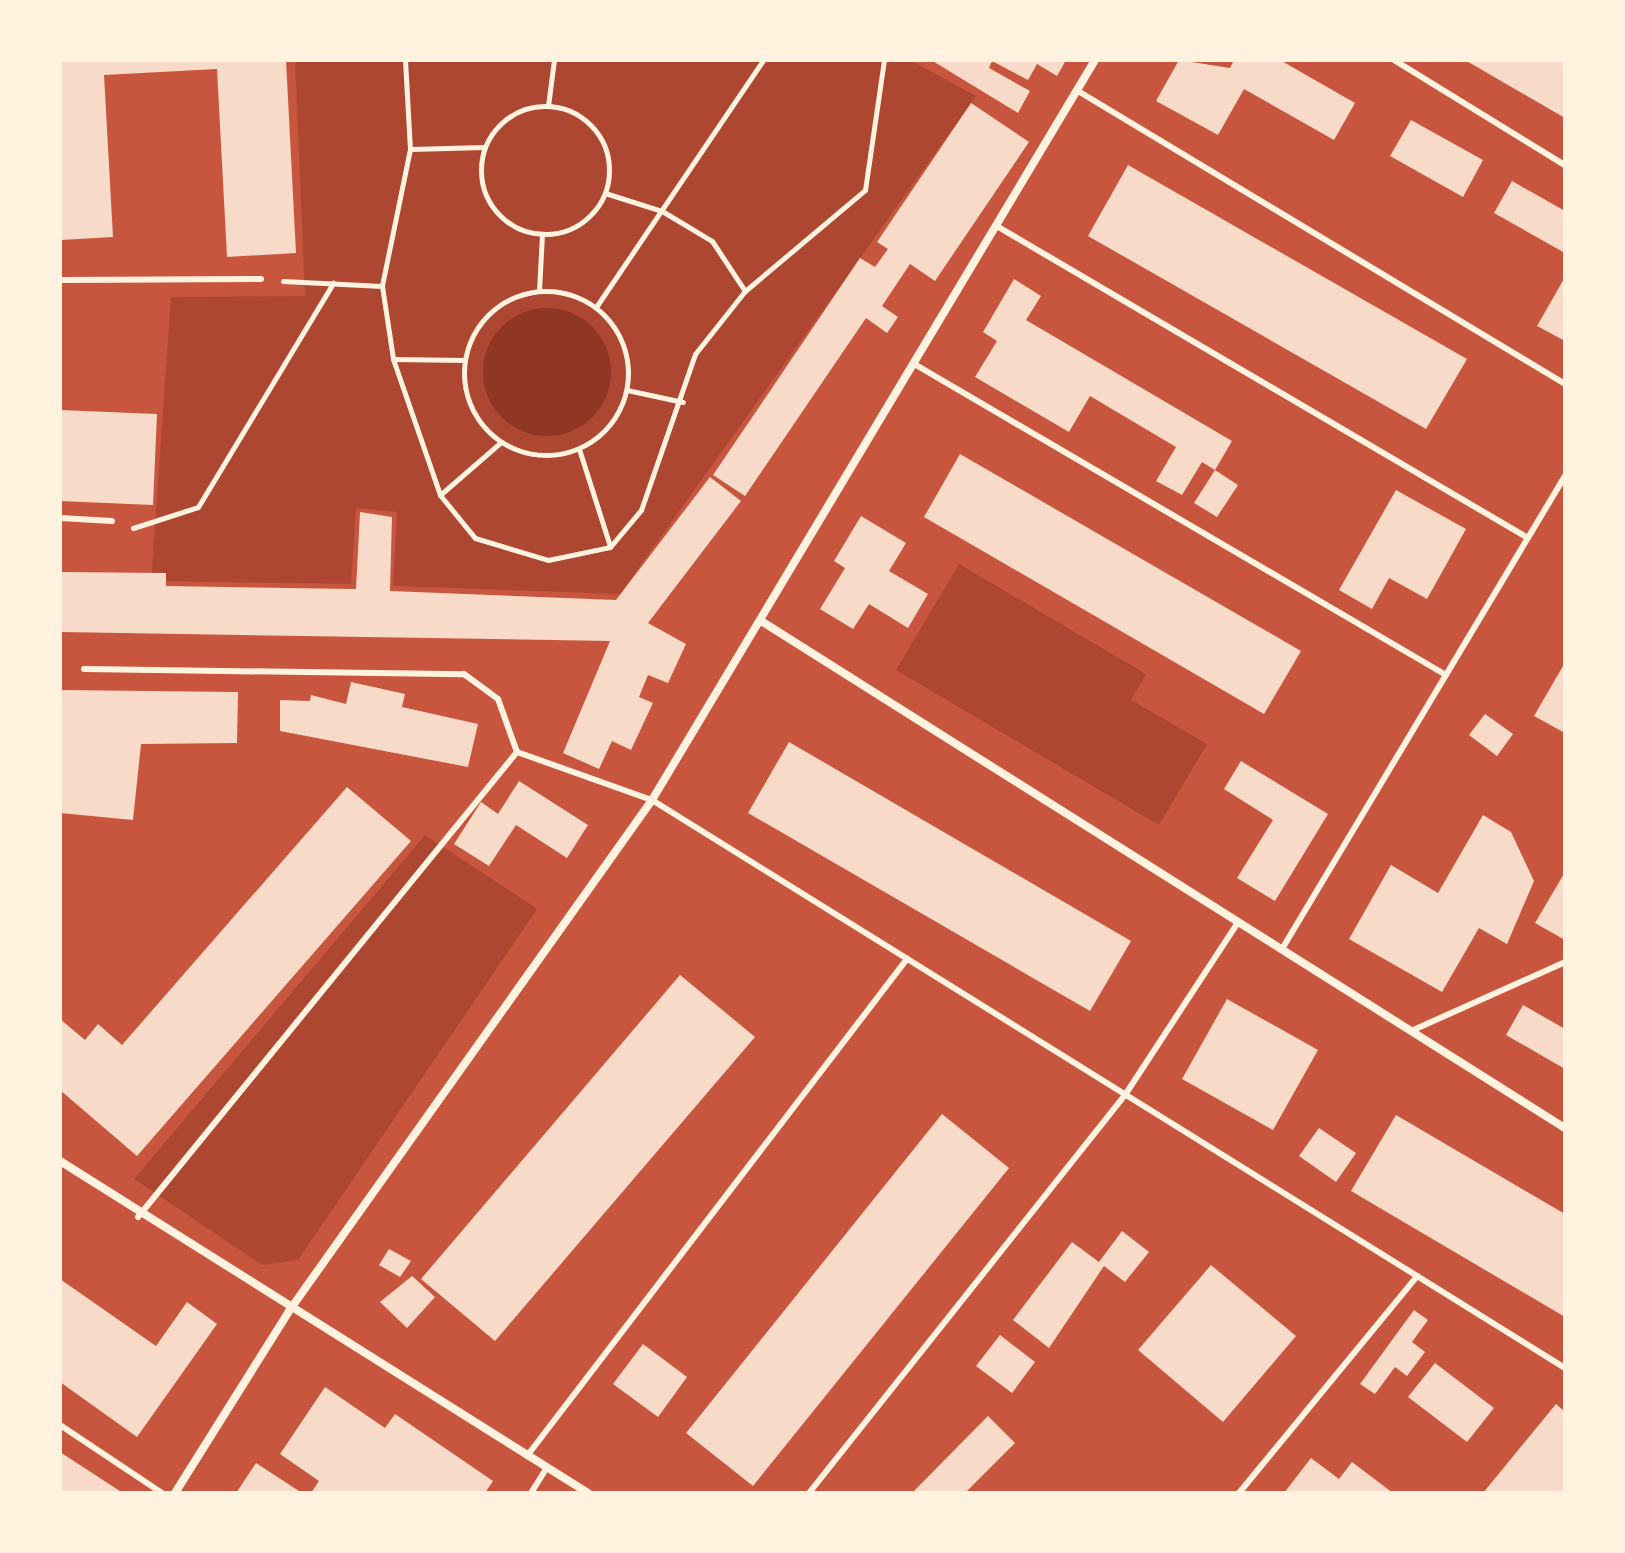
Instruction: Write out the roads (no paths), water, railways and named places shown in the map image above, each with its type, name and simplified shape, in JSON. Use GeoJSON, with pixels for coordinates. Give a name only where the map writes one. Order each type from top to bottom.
{"type":"FeatureCollection","features":[{"type":"Feature","properties":{"kind":"street"},"geometry":{"type":"LineString","coordinates":[[175,1493],[289,1311],[652,800],[1000,228],[1095,60]]}},
{"type":"Feature","properties":{"kind":"street"},"geometry":{"type":"LineString","coordinates":[[761,621],[1565,1128]]}},
{"type":"Feature","properties":{"kind":"street"},"geometry":{"type":"LineString","coordinates":[[60,1161],[138,1217],[588,1493]]}},
{"type":"Feature","properties":{"kind":"lane"},"geometry":{"type":"LineString","coordinates":[[1394,60],[1565,165]]}},
{"type":"Feature","properties":{"kind":"lane"},"geometry":{"type":"LineString","coordinates":[[1078,91],[1565,384]]}},
{"type":"Feature","properties":{"kind":"lane"},"geometry":{"type":"LineString","coordinates":[[1000,228],[1528,538]]}},
{"type":"Feature","properties":{"kind":"lane"},"geometry":{"type":"LineString","coordinates":[[60,280],[261,279]]}},
{"type":"Feature","properties":{"kind":"lane"},"geometry":{"type":"LineString","coordinates":[[916,365],[1446,675]]}},
{"type":"Feature","properties":{"kind":"lane"},"geometry":{"type":"LineString","coordinates":[[1282,949],[1565,476]]}},
{"type":"Feature","properties":{"kind":"lane"},"geometry":{"type":"LineString","coordinates":[[60,518],[112,521]]}},
{"type":"Feature","properties":{"kind":"lane"},"geometry":{"type":"LineString","coordinates":[[84,669],[464,674],[498,699],[517,752]]}},
{"type":"Feature","properties":{"kind":"lane"},"geometry":{"type":"LineString","coordinates":[[517,752],[652,800],[1565,1368]]}},
{"type":"Feature","properties":{"kind":"lane"},"geometry":{"type":"LineString","coordinates":[[138,1217],[517,752]]}},
{"type":"Feature","properties":{"kind":"lane"},"geometry":{"type":"LineString","coordinates":[[809,1493],[1125,1095],[1238,922]]}},
{"type":"Feature","properties":{"kind":"lane"},"geometry":{"type":"LineString","coordinates":[[527,1456],[907,959]]}},
{"type":"Feature","properties":{"kind":"lane"},"geometry":{"type":"LineString","coordinates":[[1411,1031],[1565,962]]}},
{"type":"Feature","properties":{"kind":"lane"},"geometry":{"type":"LineString","coordinates":[[1239,1493],[1417,1276]]}},
{"type":"Feature","properties":{"kind":"lane"},"geometry":{"type":"LineString","coordinates":[[60,1425],[162,1493]]}},
{"type":"Feature","properties":{"kind":"lane"},"geometry":{"type":"LineString","coordinates":[[531,1493],[546,1469]]}}]}
